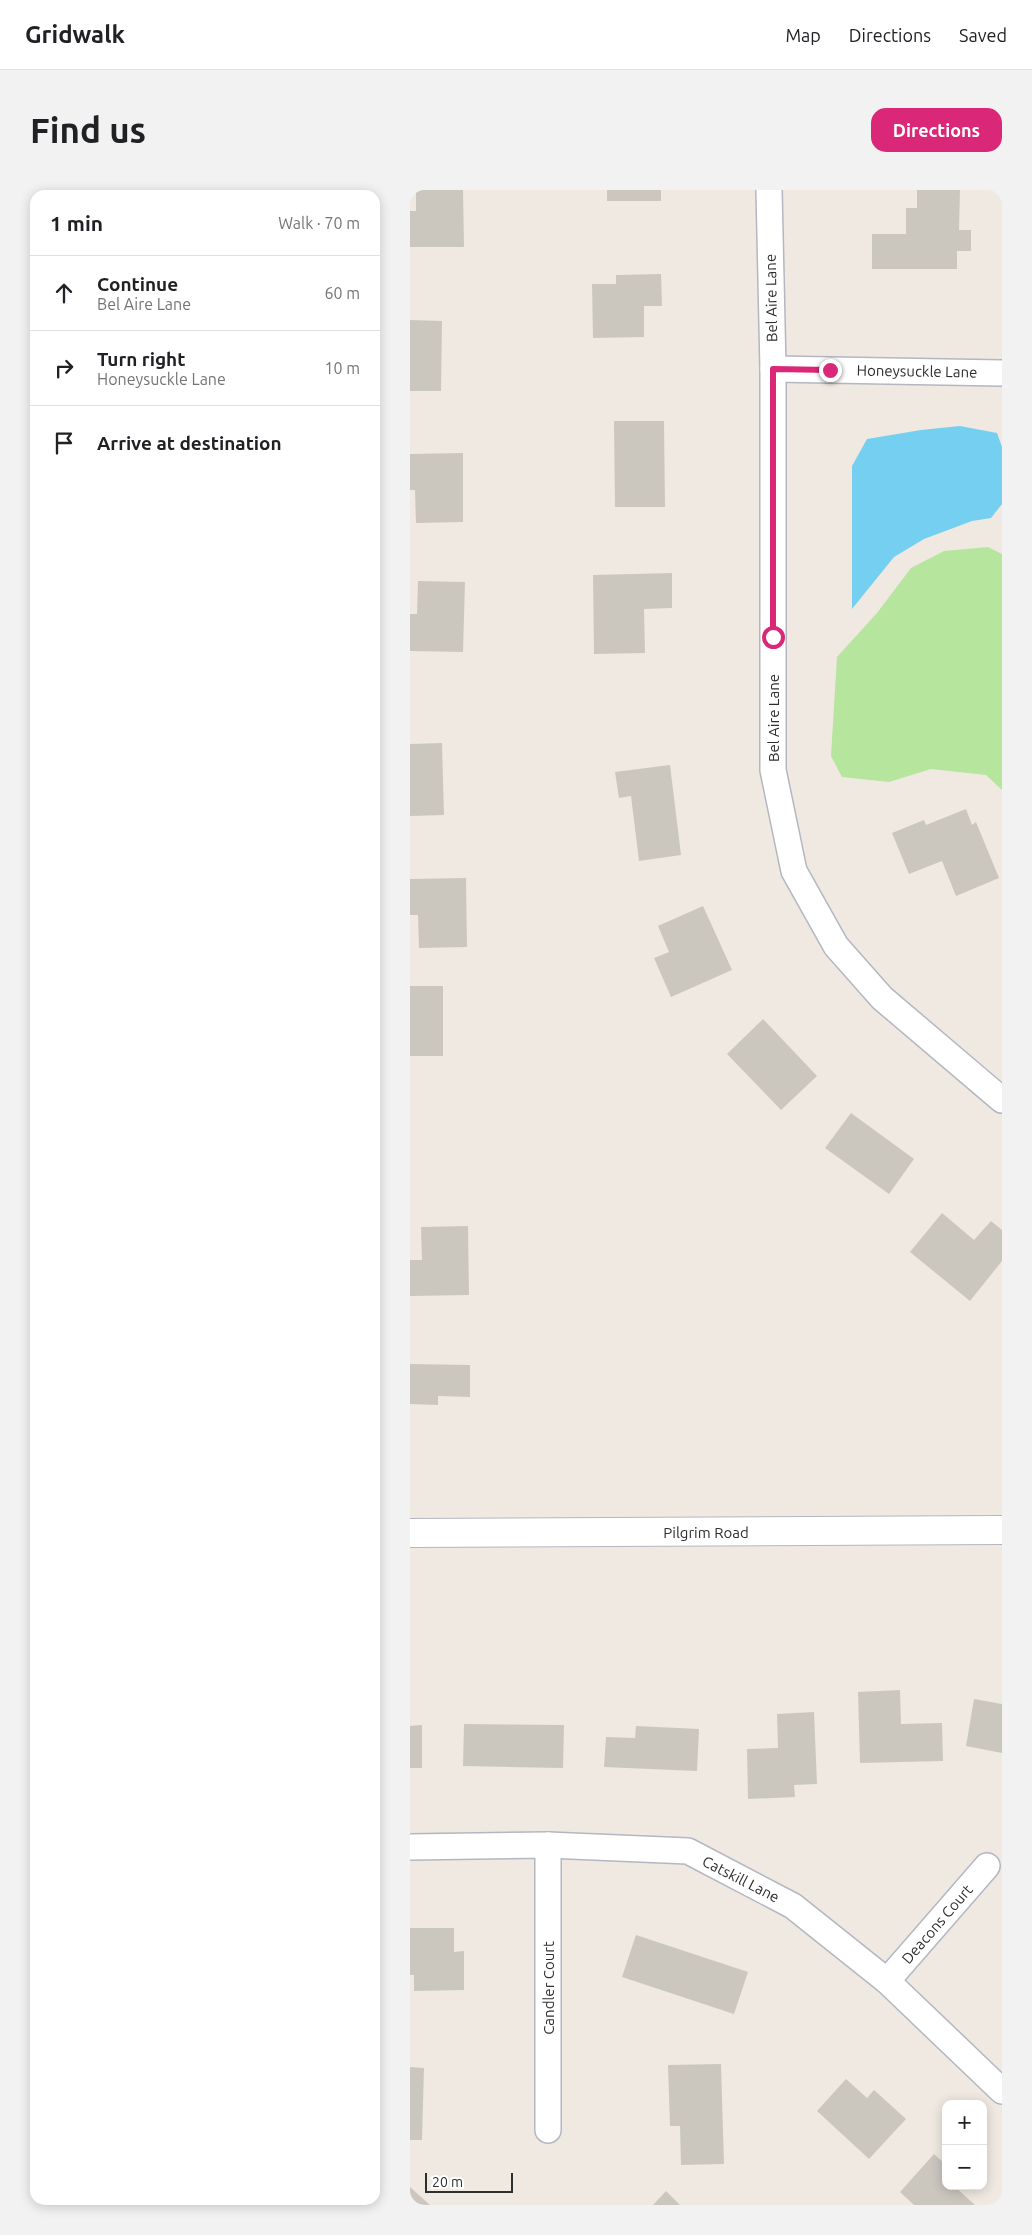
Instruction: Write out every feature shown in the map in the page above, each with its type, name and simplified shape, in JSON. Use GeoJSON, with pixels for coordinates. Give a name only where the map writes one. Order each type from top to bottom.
{"type":"FeatureCollection","features":[{"type":"Feature","properties":{"kind":"street","name":"Bel Aire Lane"},"geometry":{"type":"LineString","coordinates":[[769,190],[773,369],[773,770],[794,871],[836,946],[882,998],[1002,1100]]}},
{"type":"Feature","properties":{"kind":"street","name":"Honeysuckle Lane"},"geometry":{"type":"LineString","coordinates":[[773,369],[1002,372]]}},
{"type":"Feature","properties":{"kind":"street","name":"Pilgrim Road"},"geometry":{"type":"LineString","coordinates":[[410,1533],[1002,1530]]}},
{"type":"Feature","properties":{"kind":"street","name":"Catskill Lane"},"geometry":{"type":"LineString","coordinates":[[410,1847],[548,1845],[688,1851],[794,1906],[887,1981],[1002,2091]]}},
{"type":"Feature","properties":{"kind":"street","name":"Candler Court"},"geometry":{"type":"LineString","coordinates":[[548,1845],[548,2130]]}},
{"type":"Feature","properties":{"kind":"street","name":"Deacons Court"},"geometry":{"type":"LineString","coordinates":[[887,1981],[987,1866]]}},
{"type":"Feature","properties":{"kind":"green space"},"geometry":{"type":"Polygon","coordinates":[[[988,547],[1002,554],[1002,790],[986,775],[931,769],[889,782],[842,777],[831,756],[837,657],[877,613],[911,568],[944,551],[988,547]]]}},
{"type":"Feature","properties":{"kind":"water"},"geometry":{"type":"Polygon","coordinates":[[[960,426],[997,433],[1002,447],[1002,504],[991,518],[972,521],[924,539],[894,557],[852,609],[852,466],[867,439],[960,426]]]}},
{"type":"Feature","properties":{"kind":"building"},"geometry":{"type":"Polygon","coordinates":[[[416,190],[463,190],[464,247],[410,247],[410,211],[416,211],[416,190]]]}},
{"type":"Feature","properties":{"kind":"building"},"geometry":{"type":"Polygon","coordinates":[[[607,190],[661,190],[661,201],[607,201],[607,190]]]}},
{"type":"Feature","properties":{"kind":"building"},"geometry":{"type":"Polygon","coordinates":[[[917,190],[960,190],[959,230],[971,230],[971,251],[957,251],[957,269],[872,269],[872,234],[906,234],[906,208],[917,208],[917,190]]]}},
{"type":"Feature","properties":{"kind":"building"},"geometry":{"type":"Polygon","coordinates":[[[661,274],[662,306],[644,306],[644,337],[593,338],[592,284],[616,284],[616,275],[661,274]]]}},
{"type":"Feature","properties":{"kind":"building"},"geometry":{"type":"Polygon","coordinates":[[[410,320],[442,321],[441,391],[410,391],[410,320]]]}},
{"type":"Feature","properties":{"kind":"building"},"geometry":{"type":"Polygon","coordinates":[[[614,421],[664,421],[665,507],[615,507],[614,421]]]}},
{"type":"Feature","properties":{"kind":"building"},"geometry":{"type":"Polygon","coordinates":[[[463,453],[463,522],[416,523],[415,490],[410,490],[410,454],[463,453]]]}},
{"type":"Feature","properties":{"kind":"building"},"geometry":{"type":"Polygon","coordinates":[[[672,573],[672,608],[644,609],[645,653],[594,654],[593,575],[672,573]]]}},
{"type":"Feature","properties":{"kind":"building"},"geometry":{"type":"Polygon","coordinates":[[[418,581],[465,582],[463,652],[410,651],[410,614],[417,614],[418,581]]]}},
{"type":"Feature","properties":{"kind":"building"},"geometry":{"type":"Polygon","coordinates":[[[442,743],[444,815],[410,816],[410,744],[442,743]]]}},
{"type":"Feature","properties":{"kind":"building"},"geometry":{"type":"Polygon","coordinates":[[[670,765],[681,855],[639,861],[631,796],[619,798],[615,772],[670,765]]]}},
{"type":"Feature","properties":{"kind":"building"},"geometry":{"type":"Polygon","coordinates":[[[966,809],[972,825],[976,822],[999,878],[956,896],[942,861],[909,874],[892,833],[924,820],[926,825],[966,809]]]}},
{"type":"Feature","properties":{"kind":"building"},"geometry":{"type":"Polygon","coordinates":[[[466,878],[467,947],[419,948],[418,915],[410,915],[410,879],[466,878]]]}},
{"type":"Feature","properties":{"kind":"building"},"geometry":{"type":"Polygon","coordinates":[[[703,906],[732,970],[671,997],[654,958],[669,952],[658,926],[703,906]]]}},
{"type":"Feature","properties":{"kind":"building"},"geometry":{"type":"Polygon","coordinates":[[[410,986],[443,986],[443,1056],[410,1056],[410,986]]]}},
{"type":"Feature","properties":{"kind":"building"},"geometry":{"type":"Polygon","coordinates":[[[763,1019],[817,1076],[781,1110],[727,1054],[763,1019]]]}},
{"type":"Feature","properties":{"kind":"building"},"geometry":{"type":"Polygon","coordinates":[[[851,1113],[914,1159],[889,1194],[825,1148],[851,1113]]]}},
{"type":"Feature","properties":{"kind":"building"},"geometry":{"type":"Polygon","coordinates":[[[942,1213],[974,1240],[991,1221],[1002,1230],[1002,1261],[970,1301],[910,1252],[942,1213]]]}},
{"type":"Feature","properties":{"kind":"building"},"geometry":{"type":"Polygon","coordinates":[[[468,1226],[469,1295],[410,1296],[410,1260],[422,1260],[421,1227],[468,1226]]]}},
{"type":"Feature","properties":{"kind":"building"},"geometry":{"type":"Polygon","coordinates":[[[410,1364],[470,1365],[470,1397],[438,1396],[438,1405],[410,1404],[410,1364]]]}},
{"type":"Feature","properties":{"kind":"building"},"geometry":{"type":"Polygon","coordinates":[[[900,1690],[901,1724],[942,1723],[943,1761],[860,1763],[858,1692],[900,1690]]]}},
{"type":"Feature","properties":{"kind":"building"},"geometry":{"type":"Polygon","coordinates":[[[974,1699],[1002,1704],[1002,1753],[966,1746],[974,1699]]]}},
{"type":"Feature","properties":{"kind":"building"},"geometry":{"type":"Polygon","coordinates":[[[814,1712],[817,1784],[794,1785],[795,1797],[748,1799],[747,1749],[778,1748],[777,1714],[814,1712]]]}},
{"type":"Feature","properties":{"kind":"building"},"geometry":{"type":"Polygon","coordinates":[[[464,1724],[564,1725],[563,1768],[463,1766],[464,1724]]]}},
{"type":"Feature","properties":{"kind":"building"},"geometry":{"type":"Polygon","coordinates":[[[422,1725],[422,1768],[410,1768],[410,1726],[422,1725]]]}},
{"type":"Feature","properties":{"kind":"building"},"geometry":{"type":"Polygon","coordinates":[[[636,1726],[699,1729],[697,1771],[604,1767],[606,1737],[635,1738],[636,1726]]]}},
{"type":"Feature","properties":{"kind":"building"},"geometry":{"type":"Polygon","coordinates":[[[410,1928],[454,1928],[454,1952],[464,1951],[464,1990],[414,1991],[414,1975],[410,1975],[410,1928]]]}},
{"type":"Feature","properties":{"kind":"building"},"geometry":{"type":"Polygon","coordinates":[[[636,1935],[748,1972],[734,2014],[622,1977],[636,1935]]]}},
{"type":"Feature","properties":{"kind":"building"},"geometry":{"type":"Polygon","coordinates":[[[721,2064],[724,2164],[681,2165],[680,2126],[670,2126],[668,2065],[721,2064]]]}},
{"type":"Feature","properties":{"kind":"building"},"geometry":{"type":"Polygon","coordinates":[[[410,2067],[424,2068],[422,2140],[410,2140],[410,2067]]]}},
{"type":"Feature","properties":{"kind":"building"},"geometry":{"type":"Polygon","coordinates":[[[846,2079],[867,2098],[874,2090],[906,2119],[869,2159],[817,2111],[846,2079]]]}},
{"type":"Feature","properties":{"kind":"building"},"geometry":{"type":"Polygon","coordinates":[[[934,2154],[942,2161],[942,2190],[958,2190],[975,2205],[914,2205],[900,2192],[934,2154]]]}},
{"type":"Feature","properties":{"kind":"building"},"geometry":{"type":"Polygon","coordinates":[[[410,2187],[430,2205],[410,2205],[410,2187]]]}},
{"type":"Feature","properties":{"kind":"building"},"geometry":{"type":"Polygon","coordinates":[[[666,2191],[680,2205],[653,2205],[666,2191]]]}},
{"type":"Feature","properties":{"kind":"route"},"geometry":{"type":"LineString","coordinates":[[773,637],[773,369],[830,370]]}}]}
